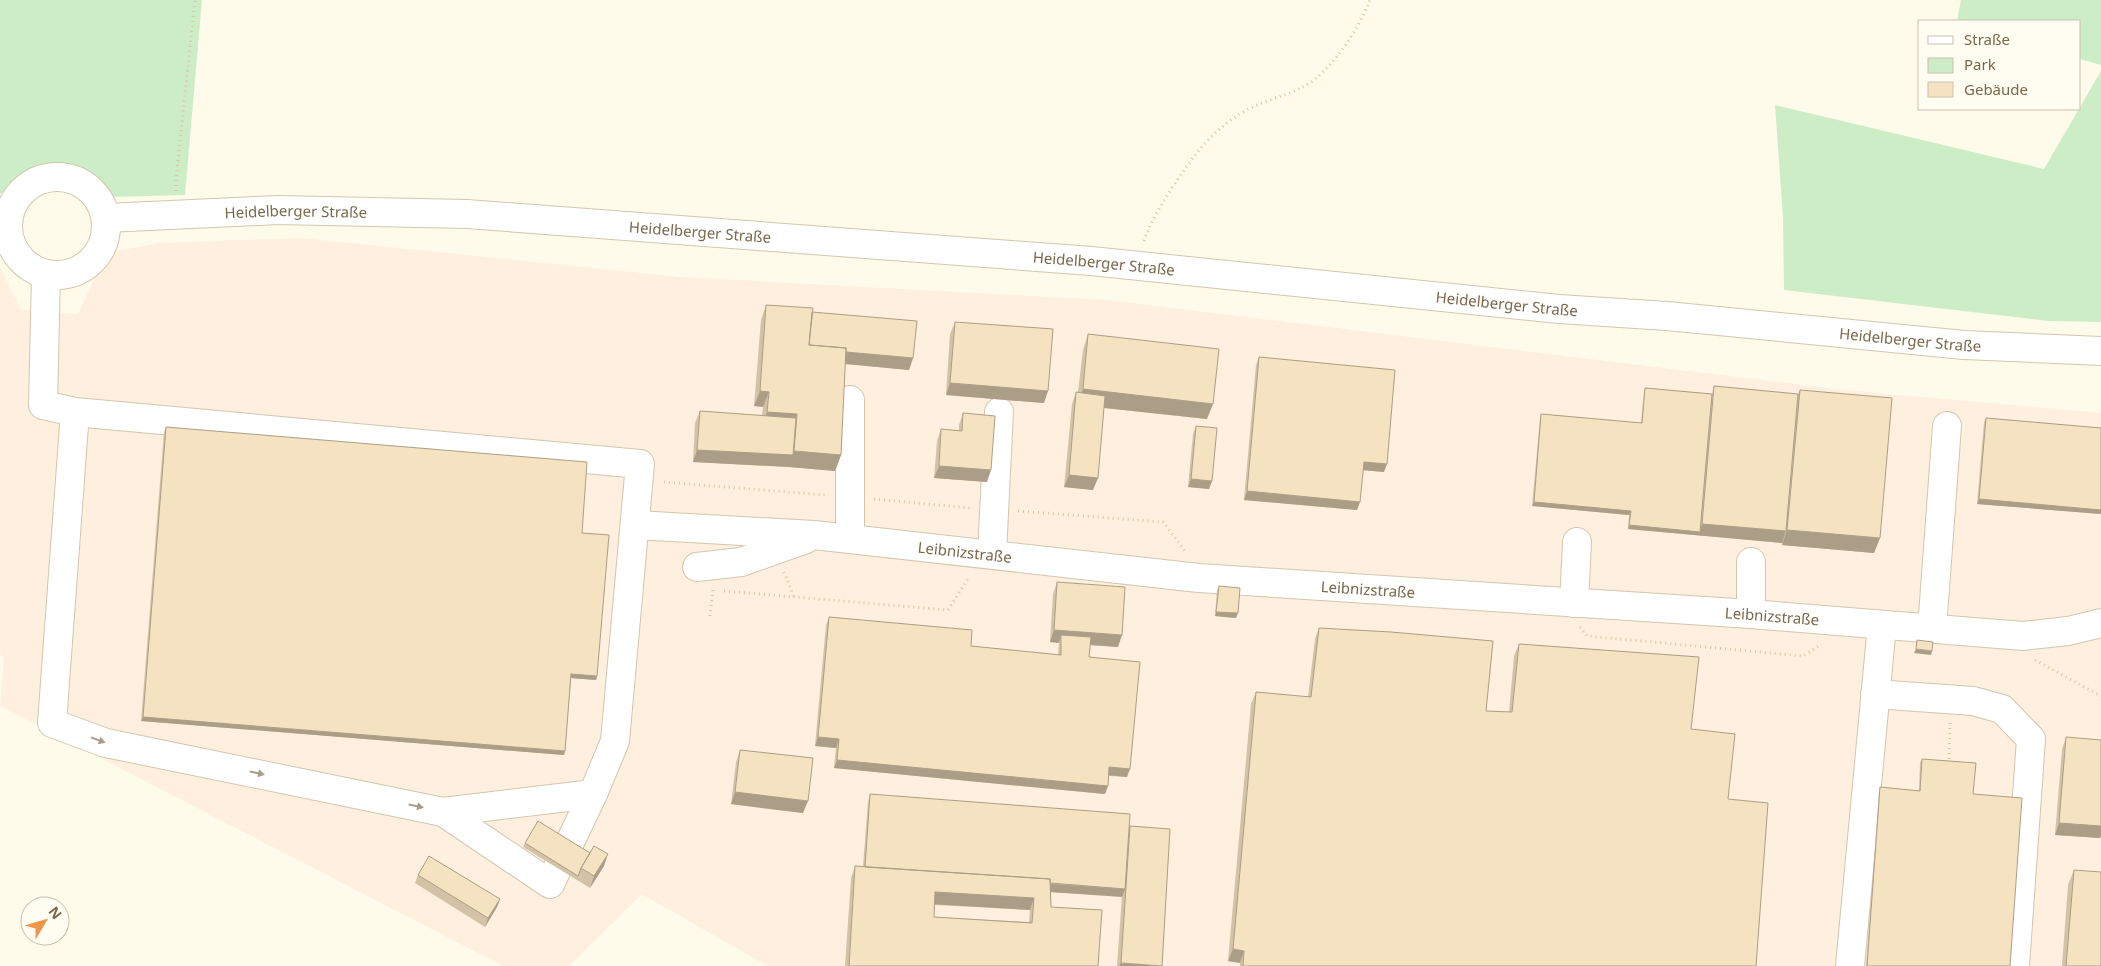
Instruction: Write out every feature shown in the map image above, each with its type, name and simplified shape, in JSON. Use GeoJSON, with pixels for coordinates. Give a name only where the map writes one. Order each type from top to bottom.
{"type":"FeatureCollection","features":[{"type":"Feature","properties":{"kind":"street"},"geometry":{"type":"LineString","coordinates":[[63,177],[78,182],[91,190],[100,203],[106,218],[106,234],[100,251],[89,264],[74,272],[58,276],[46,274],[27,265],[16,252],[4,221],[21,192],[33,183],[48,178],[63,177]]}},
{"type":"Feature","properties":{"kind":"street","name":"Heidelberger Straße"},"geometry":{"type":"LineString","coordinates":[[106,218],[278,210],[467,214],[1137,266],[1559,309],[1667,316],[1964,345],[2101,351]]}},
{"type":"Feature","properties":{"kind":"street"},"geometry":{"type":"LineString","coordinates":[[46,274],[43,405],[75,412],[640,464],[615,741],[593,794],[550,884],[443,812]]}},
{"type":"Feature","properties":{"kind":"street"},"geometry":{"type":"LineString","coordinates":[[850,400],[850,539]]}},
{"type":"Feature","properties":{"kind":"street"},"geometry":{"type":"LineString","coordinates":[[75,412],[52,723],[106,743],[443,812],[593,794]]}},
{"type":"Feature","properties":{"kind":"street"},"geometry":{"type":"LineString","coordinates":[[992,554],[999,412]]}},
{"type":"Feature","properties":{"kind":"street"},"geometry":{"type":"LineString","coordinates":[[1932,629],[1947,426]]}},
{"type":"Feature","properties":{"kind":"street","name":"Leibnizstraße"},"geometry":{"type":"LineString","coordinates":[[636,525],[814,535],[1200,578],[1751,614],[2023,636],[2068,632],[2101,623]]}},
{"type":"Feature","properties":{"kind":"street"},"geometry":{"type":"LineString","coordinates":[[697,567],[741,562],[798,543],[814,535]]}},
{"type":"Feature","properties":{"kind":"street"},"geometry":{"type":"LineString","coordinates":[[1574,603],[1577,542]]}},
{"type":"Feature","properties":{"kind":"street"},"geometry":{"type":"LineString","coordinates":[[1751,562],[1751,614]]}},
{"type":"Feature","properties":{"kind":"street"},"geometry":{"type":"LineString","coordinates":[[1850,966],[1882,625]]}},
{"type":"Feature","properties":{"kind":"street"},"geometry":{"type":"LineString","coordinates":[[1875,694],[1973,702],[2002,709],[2031,740],[2015,966]]}},
{"type":"Feature","properties":{"kind":"path"},"geometry":{"type":"LineString","coordinates":[[177,214],[176,180],[195,0]]}},
{"type":"Feature","properties":{"kind":"path"},"geometry":{"type":"LineString","coordinates":[[1137,266],[1148,229],[1195,153],[1222,126],[1245,110],[1302,88],[1322,73],[1346,44],[1365,13],[1370,0]]}},
{"type":"Feature","properties":{"kind":"path"},"geometry":{"type":"LineString","coordinates":[[664,482],[994,510],[1163,522],[1187,554]]}},
{"type":"Feature","properties":{"kind":"path"},"geometry":{"type":"LineString","coordinates":[[710,616],[713,590],[948,610],[972,574]]}},
{"type":"Feature","properties":{"kind":"path"},"geometry":{"type":"LineString","coordinates":[[1948,765],[1951,700]]}},
{"type":"Feature","properties":{"kind":"shaded area"},"geometry":{"type":"Polygon","coordinates":[[[301,238],[680,277],[1106,300],[1843,390],[2101,413],[2101,966],[768,966],[642,894],[569,966],[503,966],[0,706],[4,656],[0,654],[0,267],[21,310],[78,314],[107,253],[160,243],[301,238]]]}},
{"type":"Feature","properties":{"kind":"green space"},"geometry":{"type":"Polygon","coordinates":[[[0,0],[202,0],[185,195],[114,197],[87,175],[67,167],[47,168],[30,174],[0,194],[0,0]]]}},
{"type":"Feature","properties":{"kind":"green space"},"geometry":{"type":"Polygon","coordinates":[[[1961,0],[2101,0],[2101,65],[2081,59],[2081,20],[1957,20],[1961,0]]]}},
{"type":"Feature","properties":{"kind":"green space"},"geometry":{"type":"Polygon","coordinates":[[[2101,71],[2101,322],[2048,321],[1784,290],[1783,217],[1775,105],[2044,169],[2078,110],[2081,110],[2081,105],[2101,71]]]}},
{"type":"Feature","properties":{"kind":"building"},"geometry":{"type":"Polygon","coordinates":[[[766,305],[813,308],[809,345],[846,348],[841,455],[794,451],[797,414],[767,412],[769,392],[760,391],[766,305]]]}},
{"type":"Feature","properties":{"kind":"building"},"geometry":{"type":"Polygon","coordinates":[[[812,312],[917,321],[913,358],[846,352],[846,348],[809,345],[812,312]]]}},
{"type":"Feature","properties":{"kind":"building"},"geometry":{"type":"Polygon","coordinates":[[[955,322],[1053,329],[1048,391],[950,383],[955,322]]]}},
{"type":"Feature","properties":{"kind":"building"},"geometry":{"type":"Polygon","coordinates":[[[1088,334],[1219,349],[1213,404],[1083,389],[1088,334]]]}},
{"type":"Feature","properties":{"kind":"building"},"geometry":{"type":"Polygon","coordinates":[[[1259,357],[1395,370],[1387,464],[1364,462],[1360,502],[1247,491],[1259,357]]]}},
{"type":"Feature","properties":{"kind":"building"},"geometry":{"type":"Polygon","coordinates":[[[1714,386],[1798,394],[1786,531],[1702,524],[1714,386]]]}},
{"type":"Feature","properties":{"kind":"building"},"geometry":{"type":"Polygon","coordinates":[[[1645,388],[1712,394],[1700,532],[1629,525],[1631,511],[1534,502],[1541,414],[1642,423],[1645,388]]]}},
{"type":"Feature","properties":{"kind":"building"},"geometry":{"type":"Polygon","coordinates":[[[1800,390],[1892,398],[1880,538],[1787,530],[1800,390]]]}},
{"type":"Feature","properties":{"kind":"building"},"geometry":{"type":"Polygon","coordinates":[[[1076,392],[1105,396],[1098,478],[1069,475],[1076,392]]]}},
{"type":"Feature","properties":{"kind":"building"},"geometry":{"type":"Polygon","coordinates":[[[700,411],[796,418],[793,455],[697,450],[700,411]]]}},
{"type":"Feature","properties":{"kind":"building"},"geometry":{"type":"Polygon","coordinates":[[[963,413],[995,416],[991,470],[939,466],[941,429],[962,431],[963,413]]]}},
{"type":"Feature","properties":{"kind":"building"},"geometry":{"type":"Polygon","coordinates":[[[1986,418],[2101,428],[2101,510],[1979,499],[1986,418]]]}},
{"type":"Feature","properties":{"kind":"building"},"geometry":{"type":"Polygon","coordinates":[[[1196,426],[1217,428],[1212,481],[1191,479],[1196,426]]]}},
{"type":"Feature","properties":{"kind":"building"},"geometry":{"type":"Polygon","coordinates":[[[166,427],[587,462],[582,533],[609,535],[597,676],[571,674],[565,751],[143,717],[166,427]]]}},
{"type":"Feature","properties":{"kind":"building"},"geometry":{"type":"Polygon","coordinates":[[[1057,582],[1125,587],[1122,635],[1054,630],[1057,582]]]}},
{"type":"Feature","properties":{"kind":"building"},"geometry":{"type":"Polygon","coordinates":[[[1219,586],[1240,588],[1238,613],[1216,612],[1219,586]]]}},
{"type":"Feature","properties":{"kind":"building"},"geometry":{"type":"Polygon","coordinates":[[[829,617],[972,630],[971,646],[1061,655],[1061,635],[1091,637],[1089,657],[1140,662],[1130,769],[1109,767],[1108,786],[837,760],[839,739],[818,737],[829,617]]]}},
{"type":"Feature","properties":{"kind":"building"},"geometry":{"type":"Polygon","coordinates":[[[1319,628],[1493,641],[1486,711],[1512,712],[1519,644],[1699,657],[1691,729],[1735,734],[1728,799],[1768,803],[1756,966],[1243,966],[1244,951],[1233,949],[1256,692],[1311,697],[1319,628]]]}},
{"type":"Feature","properties":{"kind":"building"},"geometry":{"type":"Polygon","coordinates":[[[1917,640],[1933,642],[1932,651],[1916,649],[1917,640]]]}},
{"type":"Feature","properties":{"kind":"building"},"geometry":{"type":"Polygon","coordinates":[[[2066,737],[2101,740],[2101,826],[2059,823],[2066,737]]]}},
{"type":"Feature","properties":{"kind":"building"},"geometry":{"type":"Polygon","coordinates":[[[740,750],[813,758],[808,801],[735,792],[740,750]]]}},
{"type":"Feature","properties":{"kind":"building"},"geometry":{"type":"Polygon","coordinates":[[[1922,759],[1976,763],[1973,794],[2022,798],[2010,966],[1867,966],[1880,787],[1920,791],[1922,759]]]}},
{"type":"Feature","properties":{"kind":"building"},"geometry":{"type":"Polygon","coordinates":[[[870,794],[1130,814],[1125,889],[1050,883],[1050,879],[865,867],[870,794]]]}},
{"type":"Feature","properties":{"kind":"building"},"geometry":{"type":"Polygon","coordinates":[[[538,821],[590,853],[578,876],[525,843],[538,821]]]}},
{"type":"Feature","properties":{"kind":"building"},"geometry":{"type":"Polygon","coordinates":[[[1130,826],[1170,829],[1162,966],[1121,963],[1130,826]]]}},
{"type":"Feature","properties":{"kind":"building"},"geometry":{"type":"Polygon","coordinates":[[[594,846],[608,854],[594,876],[581,868],[594,846]]]}},
{"type":"Feature","properties":{"kind":"building"},"geometry":{"type":"Polygon","coordinates":[[[429,856],[500,899],[488,918],[418,875],[429,856]]]}},
{"type":"Feature","properties":{"kind":"building"},"geometry":{"type":"Polygon","coordinates":[[[855,866],[1050,879],[1051,907],[1102,910],[1098,966],[849,966],[855,866]],[[935,892],[934,917],[1032,923],[1034,898],[935,892]]]}},
{"type":"Feature","properties":{"kind":"building"},"geometry":{"type":"Polygon","coordinates":[[[2074,870],[2101,872],[2101,966],[2066,966],[2074,870]]]}}]}
